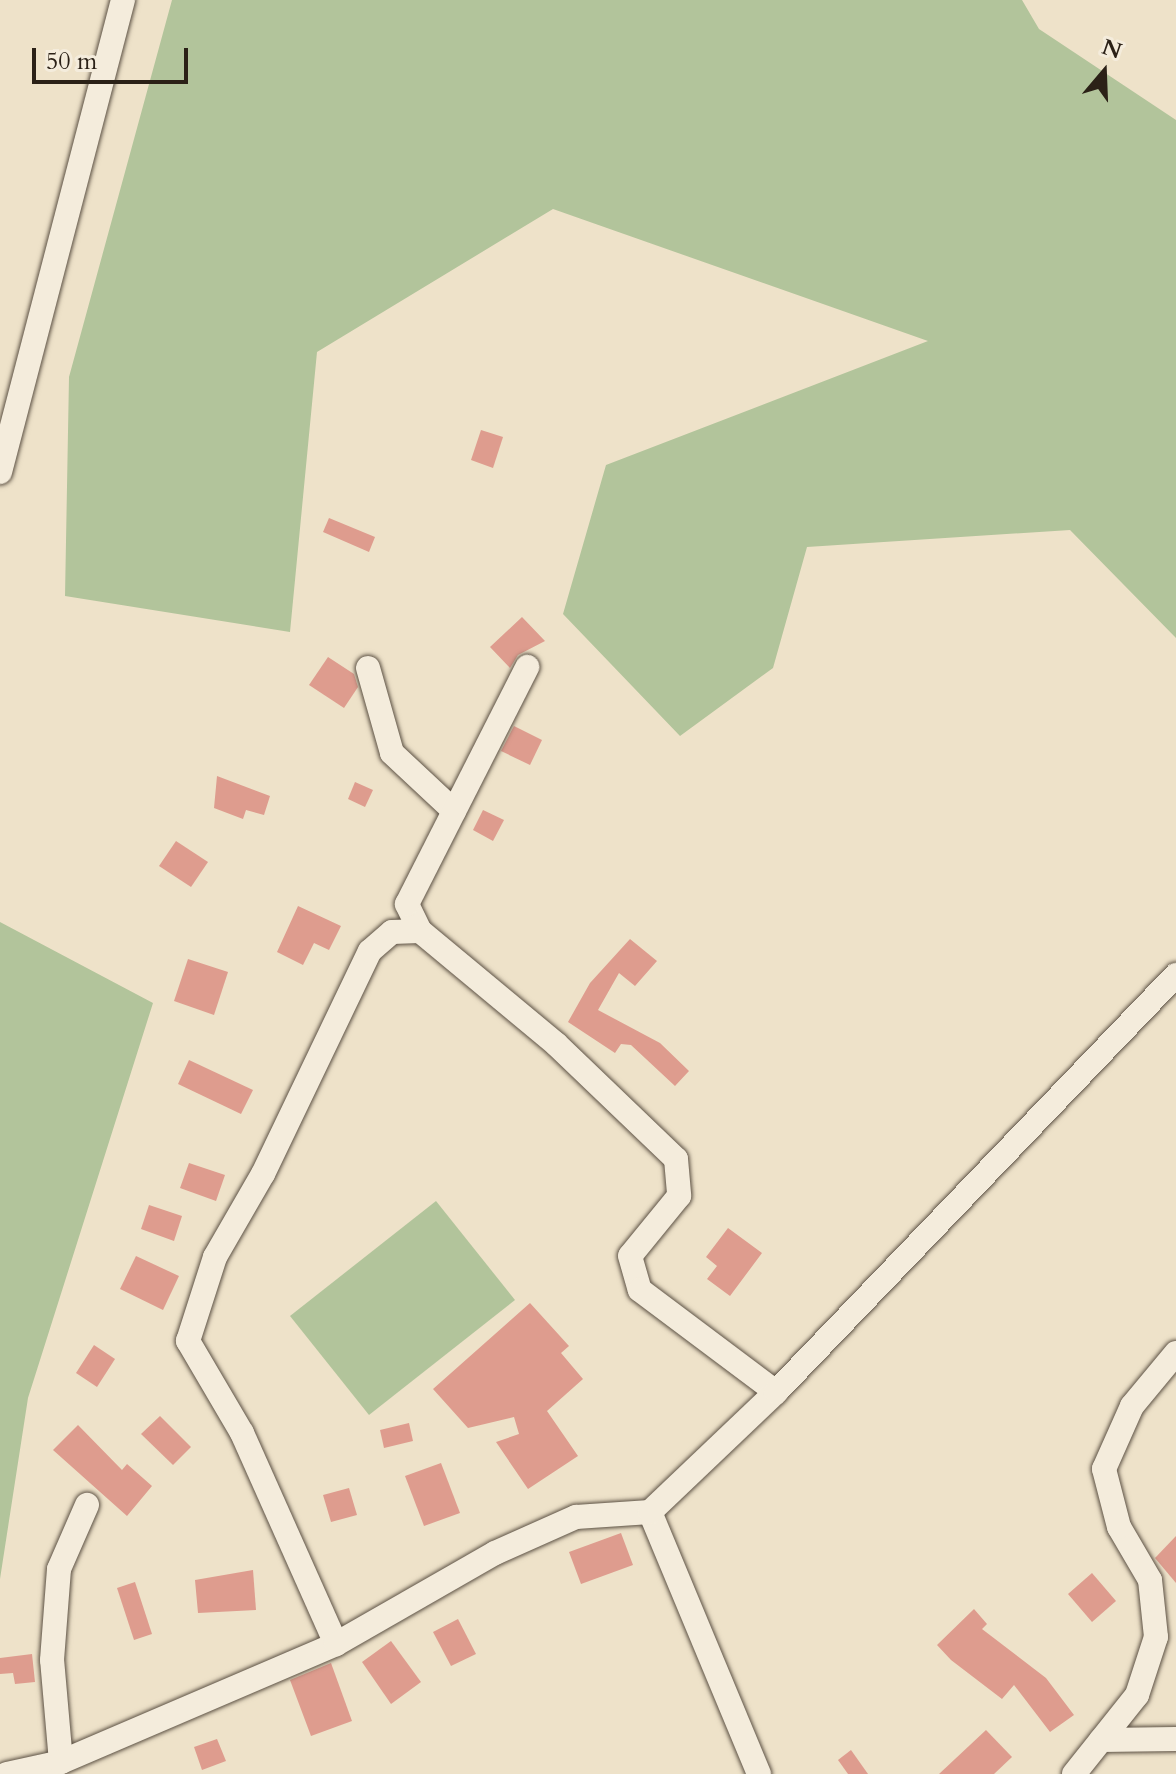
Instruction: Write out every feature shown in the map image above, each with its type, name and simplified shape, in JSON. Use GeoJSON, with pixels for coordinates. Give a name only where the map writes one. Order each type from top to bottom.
{"type":"FeatureCollection","features":[{"type":"Feature","properties":{"kind":"street"},"geometry":{"type":"LineString","coordinates":[[0,472],[123,0]]}},
{"type":"Feature","properties":{"kind":"street"},"geometry":{"type":"LineString","coordinates":[[527,667],[407,904],[420,931],[556,1044],[676,1159],[679,1196],[630,1256],[640,1290],[776,1392]]}},
{"type":"Feature","properties":{"kind":"street"},"geometry":{"type":"LineString","coordinates":[[368,668],[392,753],[454,811]]}},
{"type":"Feature","properties":{"kind":"street"},"geometry":{"type":"LineString","coordinates":[[336,1644],[242,1433],[188,1341],[215,1257],[263,1174],[370,951],[392,932],[420,931]]}},
{"type":"Feature","properties":{"kind":"street"},"geometry":{"type":"LineString","coordinates":[[7,1774],[61,1762],[336,1644],[495,1553],[576,1517],[650,1512],[776,1392],[1176,975]]}},
{"type":"Feature","properties":{"kind":"street"},"geometry":{"type":"LineString","coordinates":[[1074,1774],[1137,1695],[1156,1637],[1150,1580],[1119,1527],[1104,1469],[1132,1406],[1176,1353]]}},
{"type":"Feature","properties":{"kind":"street"},"geometry":{"type":"LineString","coordinates":[[61,1762],[52,1660],[59,1569],[87,1505]]}},
{"type":"Feature","properties":{"kind":"street"},"geometry":{"type":"LineString","coordinates":[[650,1512],[759,1774]]}},
{"type":"Feature","properties":{"kind":"street"},"geometry":{"type":"LineString","coordinates":[[1156,1637],[1176,1620]]}},
{"type":"Feature","properties":{"kind":"street"},"geometry":{"type":"LineString","coordinates":[[1101,1740],[1176,1739]]}},
{"type":"Feature","properties":{"kind":"green space"},"geometry":{"type":"Polygon","coordinates":[[[172,0],[1022,0],[1039,29],[1176,120],[1176,638],[1070,530],[807,547],[773,668],[680,736],[563,614],[606,465],[928,341],[553,209],[317,352],[290,632],[65,596],[69,377],[172,0]]]}},
{"type":"Feature","properties":{"kind":"green space"},"geometry":{"type":"Polygon","coordinates":[[[0,922],[153,1003],[28,1398],[0,1579],[0,922]]]}},
{"type":"Feature","properties":{"kind":"green space"},"geometry":{"type":"Polygon","coordinates":[[[436,1201],[515,1300],[369,1415],[290,1316],[436,1201]]]}},
{"type":"Feature","properties":{"kind":"building"},"geometry":{"type":"Polygon","coordinates":[[[481,430],[503,437],[493,468],[471,460],[481,430]]]}},
{"type":"Feature","properties":{"kind":"building"},"geometry":{"type":"Polygon","coordinates":[[[329,518],[375,537],[369,552],[323,532],[329,518]]]}},
{"type":"Feature","properties":{"kind":"building"},"geometry":{"type":"Polygon","coordinates":[[[522,617],[545,641],[518,655],[510,668],[490,647],[522,617]]]}},
{"type":"Feature","properties":{"kind":"building"},"geometry":{"type":"Polygon","coordinates":[[[328,657],[354,674],[358,687],[344,708],[309,685],[328,657]]]}},
{"type":"Feature","properties":{"kind":"building"},"geometry":{"type":"Polygon","coordinates":[[[514,726],[542,740],[530,765],[501,751],[514,726]]]}},
{"type":"Feature","properties":{"kind":"building"},"geometry":{"type":"Polygon","coordinates":[[[217,776],[270,796],[264,815],[246,810],[243,819],[214,808],[217,776]]]}},
{"type":"Feature","properties":{"kind":"building"},"geometry":{"type":"Polygon","coordinates":[[[355,782],[373,790],[365,807],[348,799],[355,782]]]}},
{"type":"Feature","properties":{"kind":"building"},"geometry":{"type":"Polygon","coordinates":[[[483,810],[504,820],[493,841],[473,830],[483,810]]]}},
{"type":"Feature","properties":{"kind":"building"},"geometry":{"type":"Polygon","coordinates":[[[176,841],[208,862],[191,887],[159,866],[176,841]]]}},
{"type":"Feature","properties":{"kind":"building"},"geometry":{"type":"Polygon","coordinates":[[[298,906],[341,926],[329,950],[314,943],[303,965],[277,952],[298,906]]]}},
{"type":"Feature","properties":{"kind":"building"},"geometry":{"type":"Polygon","coordinates":[[[630,939],[657,961],[635,986],[619,973],[598,1010],[660,1043],[689,1071],[675,1086],[631,1045],[621,1044],[615,1053],[568,1022],[590,983],[630,939]]]}},
{"type":"Feature","properties":{"kind":"building"},"geometry":{"type":"Polygon","coordinates":[[[188,959],[228,972],[214,1015],[174,1001],[188,959]]]}},
{"type":"Feature","properties":{"kind":"building"},"geometry":{"type":"Polygon","coordinates":[[[189,1060],[253,1090],[241,1114],[178,1084],[189,1060]]]}},
{"type":"Feature","properties":{"kind":"building"},"geometry":{"type":"Polygon","coordinates":[[[189,1163],[225,1175],[216,1201],[180,1188],[189,1163]]]}},
{"type":"Feature","properties":{"kind":"building"},"geometry":{"type":"Polygon","coordinates":[[[149,1205],[182,1216],[174,1241],[141,1229],[149,1205]]]}},
{"type":"Feature","properties":{"kind":"building"},"geometry":{"type":"Polygon","coordinates":[[[728,1228],[762,1253],[730,1296],[707,1279],[717,1266],[706,1257],[728,1228]]]}},
{"type":"Feature","properties":{"kind":"building"},"geometry":{"type":"Polygon","coordinates":[[[136,1256],[179,1276],[163,1310],[120,1289],[136,1256]]]}},
{"type":"Feature","properties":{"kind":"building"},"geometry":{"type":"Polygon","coordinates":[[[530,1303],[569,1346],[561,1353],[583,1379],[547,1411],[578,1456],[528,1489],[496,1442],[519,1434],[514,1417],[468,1428],[433,1389],[530,1303]]]}},
{"type":"Feature","properties":{"kind":"building"},"geometry":{"type":"Polygon","coordinates":[[[94,1345],[115,1359],[97,1387],[76,1373],[94,1345]]]}},
{"type":"Feature","properties":{"kind":"building"},"geometry":{"type":"Polygon","coordinates":[[[160,1416],[191,1447],[173,1465],[141,1434],[160,1416]]]}},
{"type":"Feature","properties":{"kind":"building"},"geometry":{"type":"Polygon","coordinates":[[[409,1423],[413,1441],[384,1448],[380,1430],[409,1423]]]}},
{"type":"Feature","properties":{"kind":"building"},"geometry":{"type":"Polygon","coordinates":[[[78,1425],[122,1470],[127,1464],[152,1486],[127,1516],[53,1450],[78,1425]]]}},
{"type":"Feature","properties":{"kind":"building"},"geometry":{"type":"Polygon","coordinates":[[[441,1463],[460,1513],[424,1526],[405,1476],[441,1463]]]}},
{"type":"Feature","properties":{"kind":"building"},"geometry":{"type":"Polygon","coordinates":[[[349,1488],[357,1515],[331,1522],[323,1495],[349,1488]]]}},
{"type":"Feature","properties":{"kind":"building"},"geometry":{"type":"Polygon","coordinates":[[[621,1533],[633,1565],[581,1584],[569,1552],[621,1533]]]}},
{"type":"Feature","properties":{"kind":"building"},"geometry":{"type":"Polygon","coordinates":[[[1176,1536],[1176,1583],[1155,1558],[1176,1536]]]}},
{"type":"Feature","properties":{"kind":"building"},"geometry":{"type":"Polygon","coordinates":[[[253,1570],[256,1610],[198,1613],[195,1580],[253,1570]]]}},
{"type":"Feature","properties":{"kind":"building"},"geometry":{"type":"Polygon","coordinates":[[[1092,1573],[1116,1601],[1092,1622],[1068,1594],[1092,1573]]]}},
{"type":"Feature","properties":{"kind":"building"},"geometry":{"type":"Polygon","coordinates":[[[135,1582],[152,1634],[134,1640],[117,1588],[135,1582]]]}},
{"type":"Feature","properties":{"kind":"building"},"geometry":{"type":"Polygon","coordinates":[[[974,1609],[987,1624],[982,1629],[1046,1678],[1074,1715],[1050,1732],[1014,1685],[1002,1699],[951,1660],[937,1645],[974,1609]]]}},
{"type":"Feature","properties":{"kind":"building"},"geometry":{"type":"Polygon","coordinates":[[[458,1619],[476,1654],[451,1666],[433,1632],[458,1619]]]}},
{"type":"Feature","properties":{"kind":"building"},"geometry":{"type":"Polygon","coordinates":[[[391,1641],[421,1682],[391,1704],[362,1662],[391,1641]]]}},
{"type":"Feature","properties":{"kind":"building"},"geometry":{"type":"Polygon","coordinates":[[[32,1654],[35,1682],[15,1684],[13,1673],[0,1674],[0,1658],[32,1654]]]}},
{"type":"Feature","properties":{"kind":"building"},"geometry":{"type":"Polygon","coordinates":[[[331,1663],[352,1721],[311,1736],[290,1680],[331,1663]]]}},
{"type":"Feature","properties":{"kind":"building"},"geometry":{"type":"Polygon","coordinates":[[[986,1730],[1012,1757],[994,1774],[939,1774],[986,1730]]]}},
{"type":"Feature","properties":{"kind":"building"},"geometry":{"type":"Polygon","coordinates":[[[217,1739],[226,1761],[202,1770],[194,1747],[217,1739]]]}},
{"type":"Feature","properties":{"kind":"building"},"geometry":{"type":"Polygon","coordinates":[[[851,1750],[868,1774],[848,1774],[838,1760],[851,1750]]]}}]}
